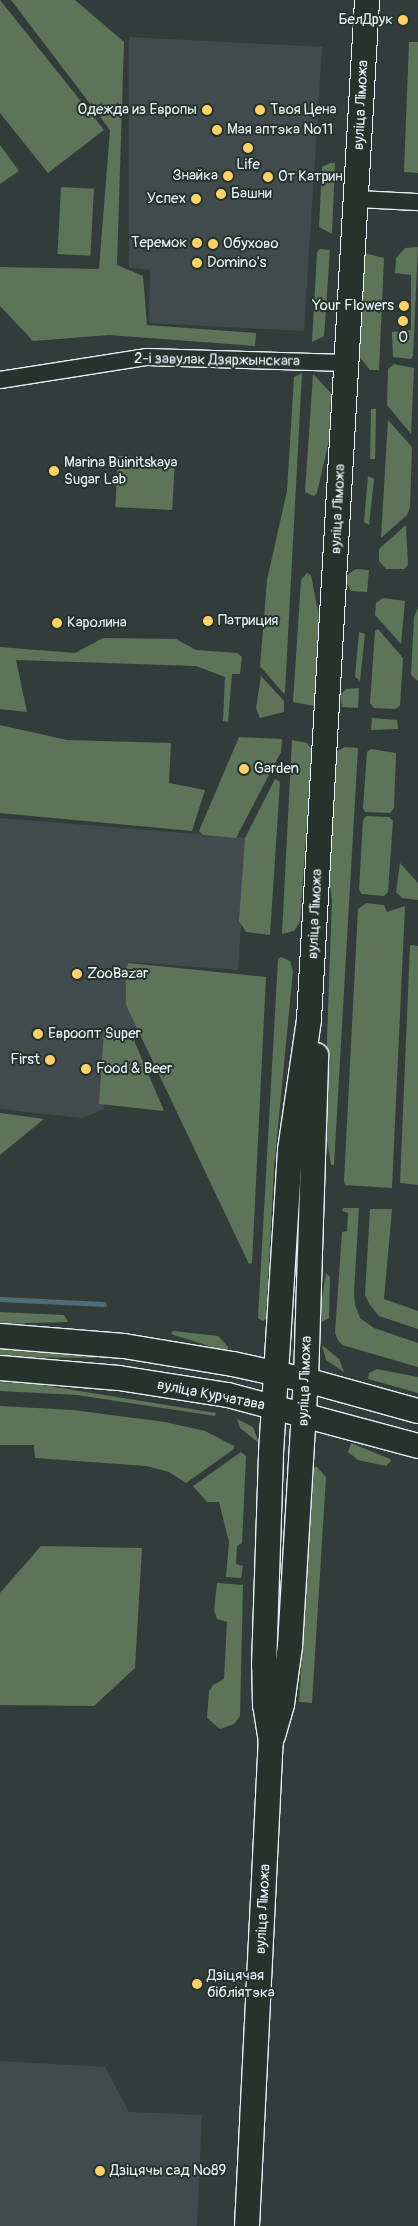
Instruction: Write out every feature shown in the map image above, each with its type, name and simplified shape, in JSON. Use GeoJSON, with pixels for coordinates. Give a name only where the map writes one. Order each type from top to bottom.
{"type":"FeatureCollection","features":[{"type":"Feature","properties":{"kind":"street","name":"вуліца Ліможа"},"geometry":{"type":"LineString","coordinates":[[247,2226],[271,1742],[265,1705],[264,1666],[274,1407],[290,1150],[309,1019],[367,0]]}},
{"type":"Feature","properties":{"kind":"street"},"geometry":{"type":"LineString","coordinates":[[356,199],[418,202]]}},
{"type":"Feature","properties":{"kind":"street","name":"2-і завулак Дзяржынскага"},"geometry":{"type":"LineString","coordinates":[[0,380],[147,357],[346,363]]}},
{"type":"Feature","properties":{"kind":"street","name":"вуліца Ліможа"},"geometry":{"type":"LineString","coordinates":[[271,1742],[282,1704],[290,1646],[306,1380],[316,1052],[309,1019]]}},
{"type":"Feature","properties":{"kind":"street"},"geometry":{"type":"LineString","coordinates":[[0,1336],[124,1346],[306,1380],[418,1411]]}},
{"type":"Feature","properties":{"kind":"street","name":"вуліца Курчатава"},"geometry":{"type":"LineString","coordinates":[[0,1368],[120,1378],[228,1395],[418,1446]]}},
{"type":"Feature","properties":{"kind":"shaded area"},"geometry":{"type":"Polygon","coordinates":[[[129,37],[322,47],[304,331],[149,323],[150,270],[129,267],[129,37]]]}},
{"type":"Feature","properties":{"kind":"shaded area"},"geometry":{"type":"Polygon","coordinates":[[[0,818],[247,838],[238,970],[129,962],[126,996],[141,1032],[109,1043],[104,1109],[82,1118],[0,1109],[0,818]]]}},
{"type":"Feature","properties":{"kind":"shaded area","name":"Дзіцячы сад №89"},"geometry":{"type":"Polygon","coordinates":[[[0,2061],[105,2067],[129,2112],[202,2115],[197,2226],[0,2226],[0,2061]]]}},
{"type":"Feature","properties":{"kind":"green space"},"geometry":{"type":"Polygon","coordinates":[[[0,0],[104,130],[48,173],[0,113],[0,0]]]}},
{"type":"Feature","properties":{"kind":"green space"},"geometry":{"type":"Polygon","coordinates":[[[11,0],[75,0],[124,42],[117,265],[143,276],[147,325],[256,333],[255,346],[109,335],[33,341],[0,306],[0,267],[99,269],[110,130],[11,0]]]}},
{"type":"Feature","properties":{"kind":"green space"},"geometry":{"type":"Polygon","coordinates":[[[409,42],[418,42],[418,173],[404,172],[409,42]]]}},
{"type":"Feature","properties":{"kind":"green space"},"geometry":{"type":"Polygon","coordinates":[[[0,145],[19,171],[0,184],[0,145]]]}},
{"type":"Feature","properties":{"kind":"green space"},"geometry":{"type":"Polygon","coordinates":[[[335,163],[332,234],[319,227],[322,167],[335,163]]]}},
{"type":"Feature","properties":{"kind":"green space"},"geometry":{"type":"Polygon","coordinates":[[[61,187],[94,189],[90,256],[57,254],[61,187]]]}},
{"type":"Feature","properties":{"kind":"green space"},"geometry":{"type":"Polygon","coordinates":[[[418,247],[413,356],[411,359],[393,357],[392,332],[411,330],[411,275],[395,273],[396,258],[405,248],[418,247]]]}},
{"type":"Feature","properties":{"kind":"green space"},"geometry":{"type":"Polygon","coordinates":[[[320,249],[330,250],[324,336],[312,342],[317,252],[320,249]]]}},
{"type":"Feature","properties":{"kind":"green space"},"geometry":{"type":"Polygon","coordinates":[[[364,253],[384,258],[379,370],[370,370],[359,356],[364,253]]]}},
{"type":"Feature","properties":{"kind":"green space"},"geometry":{"type":"Polygon","coordinates":[[[394,364],[414,368],[411,434],[387,405],[388,369],[394,364]]]}},
{"type":"Feature","properties":{"kind":"green space"},"geometry":{"type":"Polygon","coordinates":[[[302,373],[284,694],[260,666],[267,580],[287,491],[294,377],[302,373]]]}},
{"type":"Feature","properties":{"kind":"green space"},"geometry":{"type":"Polygon","coordinates":[[[313,374],[331,393],[329,440],[317,493],[314,496],[305,492],[313,374]]]}},
{"type":"Feature","properties":{"kind":"green space"},"geometry":{"type":"Polygon","coordinates":[[[371,409],[376,409],[375,459],[370,459],[371,409]]]}},
{"type":"Feature","properties":{"kind":"green space"},"geometry":{"type":"Polygon","coordinates":[[[388,420],[412,447],[410,508],[407,515],[381,538],[388,420]]]}},
{"type":"Feature","properties":{"kind":"green space"},"geometry":{"type":"Polygon","coordinates":[[[118,456],[175,459],[172,510],[115,507],[118,456]]]}},
{"type":"Feature","properties":{"kind":"green space"},"geometry":{"type":"Polygon","coordinates":[[[368,476],[374,479],[369,525],[364,522],[368,476]]]}},
{"type":"Feature","properties":{"kind":"green space"},"geometry":{"type":"Polygon","coordinates":[[[406,525],[408,565],[404,569],[386,569],[379,561],[379,549],[406,525]]]}},
{"type":"Feature","properties":{"kind":"green space"},"geometry":{"type":"Polygon","coordinates":[[[356,569],[369,570],[367,592],[351,591],[347,583],[347,575],[356,569]]]}},
{"type":"Feature","properties":{"kind":"green space"},"geometry":{"type":"Polygon","coordinates":[[[307,573],[311,575],[319,617],[314,706],[293,702],[301,580],[307,573]]]}},
{"type":"Feature","properties":{"kind":"green space"},"geometry":{"type":"Polygon","coordinates":[[[383,598],[405,601],[401,644],[375,615],[376,603],[383,598]]]}},
{"type":"Feature","properties":{"kind":"green space"},"geometry":{"type":"Polygon","coordinates":[[[418,607],[418,681],[411,675],[414,617],[418,607]]]}},
{"type":"Feature","properties":{"kind":"green space"},"geometry":{"type":"Polygon","coordinates":[[[378,629],[403,658],[400,706],[395,709],[374,708],[370,703],[375,631],[378,629]]]}},
{"type":"Feature","properties":{"kind":"green space"},"geometry":{"type":"Polygon","coordinates":[[[359,632],[365,634],[360,681],[355,677],[359,632]]]}},
{"type":"Feature","properties":{"kind":"green space"},"geometry":{"type":"Polygon","coordinates":[[[103,638],[176,639],[196,650],[237,653],[242,657],[240,674],[232,674],[228,722],[223,721],[225,677],[196,666],[16,660],[27,712],[0,709],[0,647],[75,653],[103,638]]]}},
{"type":"Feature","properties":{"kind":"green space"},"geometry":{"type":"Polygon","coordinates":[[[261,676],[284,701],[284,712],[260,718],[256,708],[261,676]]]}},
{"type":"Feature","properties":{"kind":"green space"},"geometry":{"type":"Polygon","coordinates":[[[359,688],[358,708],[342,707],[340,695],[346,689],[359,688]]]}},
{"type":"Feature","properties":{"kind":"green space"},"geometry":{"type":"Polygon","coordinates":[[[372,718],[397,720],[398,729],[371,730],[372,718]]]}},
{"type":"Feature","properties":{"kind":"green space"},"geometry":{"type":"Polygon","coordinates":[[[0,725],[67,740],[171,743],[169,783],[205,790],[192,831],[0,813],[0,725]]]}},
{"type":"Feature","properties":{"kind":"green space"},"geometry":{"type":"Polygon","coordinates":[[[239,737],[282,739],[281,752],[236,838],[203,835],[199,831],[239,737]]]}},
{"type":"Feature","properties":{"kind":"green space"},"geometry":{"type":"Polygon","coordinates":[[[292,740],[307,743],[312,749],[300,922],[294,931],[282,934],[292,740]]]}},
{"type":"Feature","properties":{"kind":"green space"},"geometry":{"type":"Polygon","coordinates":[[[345,747],[358,748],[334,1165],[331,1165],[324,1120],[332,900],[329,879],[335,763],[337,751],[345,747]]]}},
{"type":"Feature","properties":{"kind":"green space"},"geometry":{"type":"Polygon","coordinates":[[[371,749],[396,753],[394,808],[390,813],[365,812],[363,808],[367,752],[371,749]]]}},
{"type":"Feature","properties":{"kind":"green space"},"geometry":{"type":"Polygon","coordinates":[[[275,779],[280,782],[270,935],[246,932],[239,921],[245,838],[275,779]]]}},
{"type":"Feature","properties":{"kind":"green space"},"geometry":{"type":"Polygon","coordinates":[[[366,816],[389,817],[393,821],[388,892],[384,896],[362,894],[359,890],[363,820],[366,816]]]}},
{"type":"Feature","properties":{"kind":"green space"},"geometry":{"type":"Polygon","coordinates":[[[400,863],[418,883],[418,900],[402,898],[396,892],[400,863]]]}},
{"type":"Feature","properties":{"kind":"green space"},"geometry":{"type":"Polygon","coordinates":[[[366,903],[384,905],[387,912],[405,906],[392,1188],[345,1185],[344,1181],[358,909],[366,903]]]}},
{"type":"Feature","properties":{"kind":"green space"},"geometry":{"type":"Polygon","coordinates":[[[410,945],[418,946],[418,1185],[400,1183],[410,945]]]}},
{"type":"Feature","properties":{"kind":"green space"},"geometry":{"type":"Polygon","coordinates":[[[281,957],[290,961],[293,971],[274,1168],[266,1319],[263,1321],[258,1318],[278,959],[281,957]]]}},
{"type":"Feature","properties":{"kind":"green space"},"geometry":{"type":"Polygon","coordinates":[[[129,963],[266,977],[252,1263],[249,1264],[126,1005],[126,967],[129,963]]]}},
{"type":"Feature","properties":{"kind":"green space"},"geometry":{"type":"Polygon","coordinates":[[[104,1030],[126,1039],[133,1038],[164,1111],[99,1104],[104,1030]]]}},
{"type":"Feature","properties":{"kind":"green space"},"geometry":{"type":"Polygon","coordinates":[[[0,1113],[44,1119],[0,1155],[0,1113]]]}},
{"type":"Feature","properties":{"kind":"green space"},"geometry":{"type":"Polygon","coordinates":[[[343,1208],[359,1208],[354,1292],[355,1305],[360,1318],[374,1328],[418,1343],[418,1367],[342,1345],[338,1340],[335,1333],[342,1232],[347,1231],[348,1213],[342,1211],[343,1208]]]}},
{"type":"Feature","properties":{"kind":"green space"},"geometry":{"type":"Polygon","coordinates":[[[370,1209],[392,1209],[384,1299],[418,1311],[418,1329],[379,1316],[365,1295],[370,1209]]]}},
{"type":"Feature","properties":{"kind":"green space"},"geometry":{"type":"Polygon","coordinates":[[[326,1273],[330,1277],[329,1318],[318,1324],[326,1273]]]}},
{"type":"Feature","properties":{"kind":"green space"},"geometry":{"type":"Polygon","coordinates":[[[0,1312],[64,1315],[68,1322],[0,1324],[0,1312]]]}},
{"type":"Feature","properties":{"kind":"green space"},"geometry":{"type":"Polygon","coordinates":[[[173,1331],[218,1336],[228,1347],[228,1352],[171,1334],[173,1331]]]}},
{"type":"Feature","properties":{"kind":"green space"},"geometry":{"type":"Polygon","coordinates":[[[322,1345],[339,1359],[344,1372],[326,1360],[322,1345]]]}},
{"type":"Feature","properties":{"kind":"green space"},"geometry":{"type":"Polygon","coordinates":[[[0,1349],[96,1355],[97,1358],[0,1357],[0,1349]]]}},
{"type":"Feature","properties":{"kind":"green space"},"geometry":{"type":"Polygon","coordinates":[[[377,1369],[418,1377],[418,1393],[368,1379],[369,1373],[377,1369]]]}},
{"type":"Feature","properties":{"kind":"green space"},"geometry":{"type":"Polygon","coordinates":[[[0,1382],[36,1384],[216,1413],[215,1416],[77,1395],[0,1391],[0,1382]]]}},
{"type":"Feature","properties":{"kind":"green space"},"geometry":{"type":"Polygon","coordinates":[[[0,1406],[73,1410],[165,1422],[205,1431],[234,1446],[234,1449],[186,1483],[169,1472],[146,1466],[35,1458],[34,1445],[0,1445],[0,1406]]]}},
{"type":"Feature","properties":{"kind":"green space"},"geometry":{"type":"Polygon","coordinates":[[[237,1419],[253,1427],[259,1443],[240,1428],[237,1419]]]}},
{"type":"Feature","properties":{"kind":"green space"},"geometry":{"type":"Polygon","coordinates":[[[351,1443],[391,1461],[386,1466],[358,1460],[348,1452],[351,1443]]]}},
{"type":"Feature","properties":{"kind":"green space"},"geometry":{"type":"Polygon","coordinates":[[[241,1452],[246,1456],[242,1543],[237,1546],[236,1564],[243,1566],[241,1578],[226,1577],[229,1542],[219,1502],[207,1502],[193,1486],[241,1452]]]}},
{"type":"Feature","properties":{"kind":"green space"},"geometry":{"type":"Polygon","coordinates":[[[316,1466],[326,1477],[312,1703],[299,1702],[314,1468],[316,1466]]]}},
{"type":"Feature","properties":{"kind":"green space"},"geometry":{"type":"Polygon","coordinates":[[[41,1546],[142,1548],[135,1668],[94,1706],[0,1705],[0,1593],[41,1546]]]}},
{"type":"Feature","properties":{"kind":"green space"},"geometry":{"type":"Polygon","coordinates":[[[217,1583],[243,1585],[240,1716],[234,1724],[220,1729],[207,1718],[209,1691],[213,1685],[224,1679],[227,1622],[217,1619],[214,1610],[217,1583]]]}},
{"type":"Feature","properties":{"kind":"waterway"},"geometry":{"type":"LineString","coordinates":[[0,1299],[104,1304]]}},
{"type":"Feature","properties":{"kind":"place","name":"БелДрук"},"geometry":{"type":"Point","coordinates":[403,20]}},
{"type":"Feature","properties":{"kind":"place","name":"Одежда из Европы"},"geometry":{"type":"Point","coordinates":[207,110]}},
{"type":"Feature","properties":{"kind":"place","name":"Твоя Цена"},"geometry":{"type":"Point","coordinates":[260,110]}},
{"type":"Feature","properties":{"kind":"place","name":"Мая аптэка №11"},"geometry":{"type":"Point","coordinates":[217,130]}},
{"type":"Feature","properties":{"kind":"place","name":"Life"},"geometry":{"type":"Point","coordinates":[248,148]}},
{"type":"Feature","properties":{"kind":"place","name":"Знайка"},"geometry":{"type":"Point","coordinates":[228,176]}},
{"type":"Feature","properties":{"kind":"place","name":"От Катрин"},"geometry":{"type":"Point","coordinates":[268,177]}},
{"type":"Feature","properties":{"kind":"place","name":"Башни"},"geometry":{"type":"Point","coordinates":[221,194]}},
{"type":"Feature","properties":{"kind":"place","name":"Успех"},"geometry":{"type":"Point","coordinates":[196,199]}},
{"type":"Feature","properties":{"kind":"place","name":"Теремок"},"geometry":{"type":"Point","coordinates":[197,243]}},
{"type":"Feature","properties":{"kind":"place","name":"Обухово"},"geometry":{"type":"Point","coordinates":[213,244]}},
{"type":"Feature","properties":{"kind":"place","name":"Domino's"},"geometry":{"type":"Point","coordinates":[197,263]}},
{"type":"Feature","properties":{"kind":"place","name":"Your Flowers"},"geometry":{"type":"Point","coordinates":[404,306]}},
{"type":"Feature","properties":{"kind":"place","name":"О"},"geometry":{"type":"Point","coordinates":[403,321]}},
{"type":"Feature","properties":{"kind":"place","name":"Marina Buinitskaya Sugar Lab"},"geometry":{"type":"Point","coordinates":[54,471]}},
{"type":"Feature","properties":{"kind":"place","name":"Патриция"},"geometry":{"type":"Point","coordinates":[208,621]}},
{"type":"Feature","properties":{"kind":"place","name":"Каролина"},"geometry":{"type":"Point","coordinates":[57,623]}},
{"type":"Feature","properties":{"kind":"place","name":"Garden"},"geometry":{"type":"Point","coordinates":[244,769]}},
{"type":"Feature","properties":{"kind":"place","name":"ZooBazar"},"geometry":{"type":"Point","coordinates":[77,974]}},
{"type":"Feature","properties":{"kind":"place","name":"Евроопт Super"},"geometry":{"type":"Point","coordinates":[38,1034]}},
{"type":"Feature","properties":{"kind":"place","name":"First"},"geometry":{"type":"Point","coordinates":[50,1060]}},
{"type":"Feature","properties":{"kind":"place","name":"Food & Beer"},"geometry":{"type":"Point","coordinates":[86,1069]}},
{"type":"Feature","properties":{"kind":"place","name":"Дзіцячая бібліятэка"},"geometry":{"type":"Point","coordinates":[197,1984]}},
{"type":"Feature","properties":{"kind":"place","name":"Дзіцячы сад №89"},"geometry":{"type":"Point","coordinates":[100,2171]}}]}
